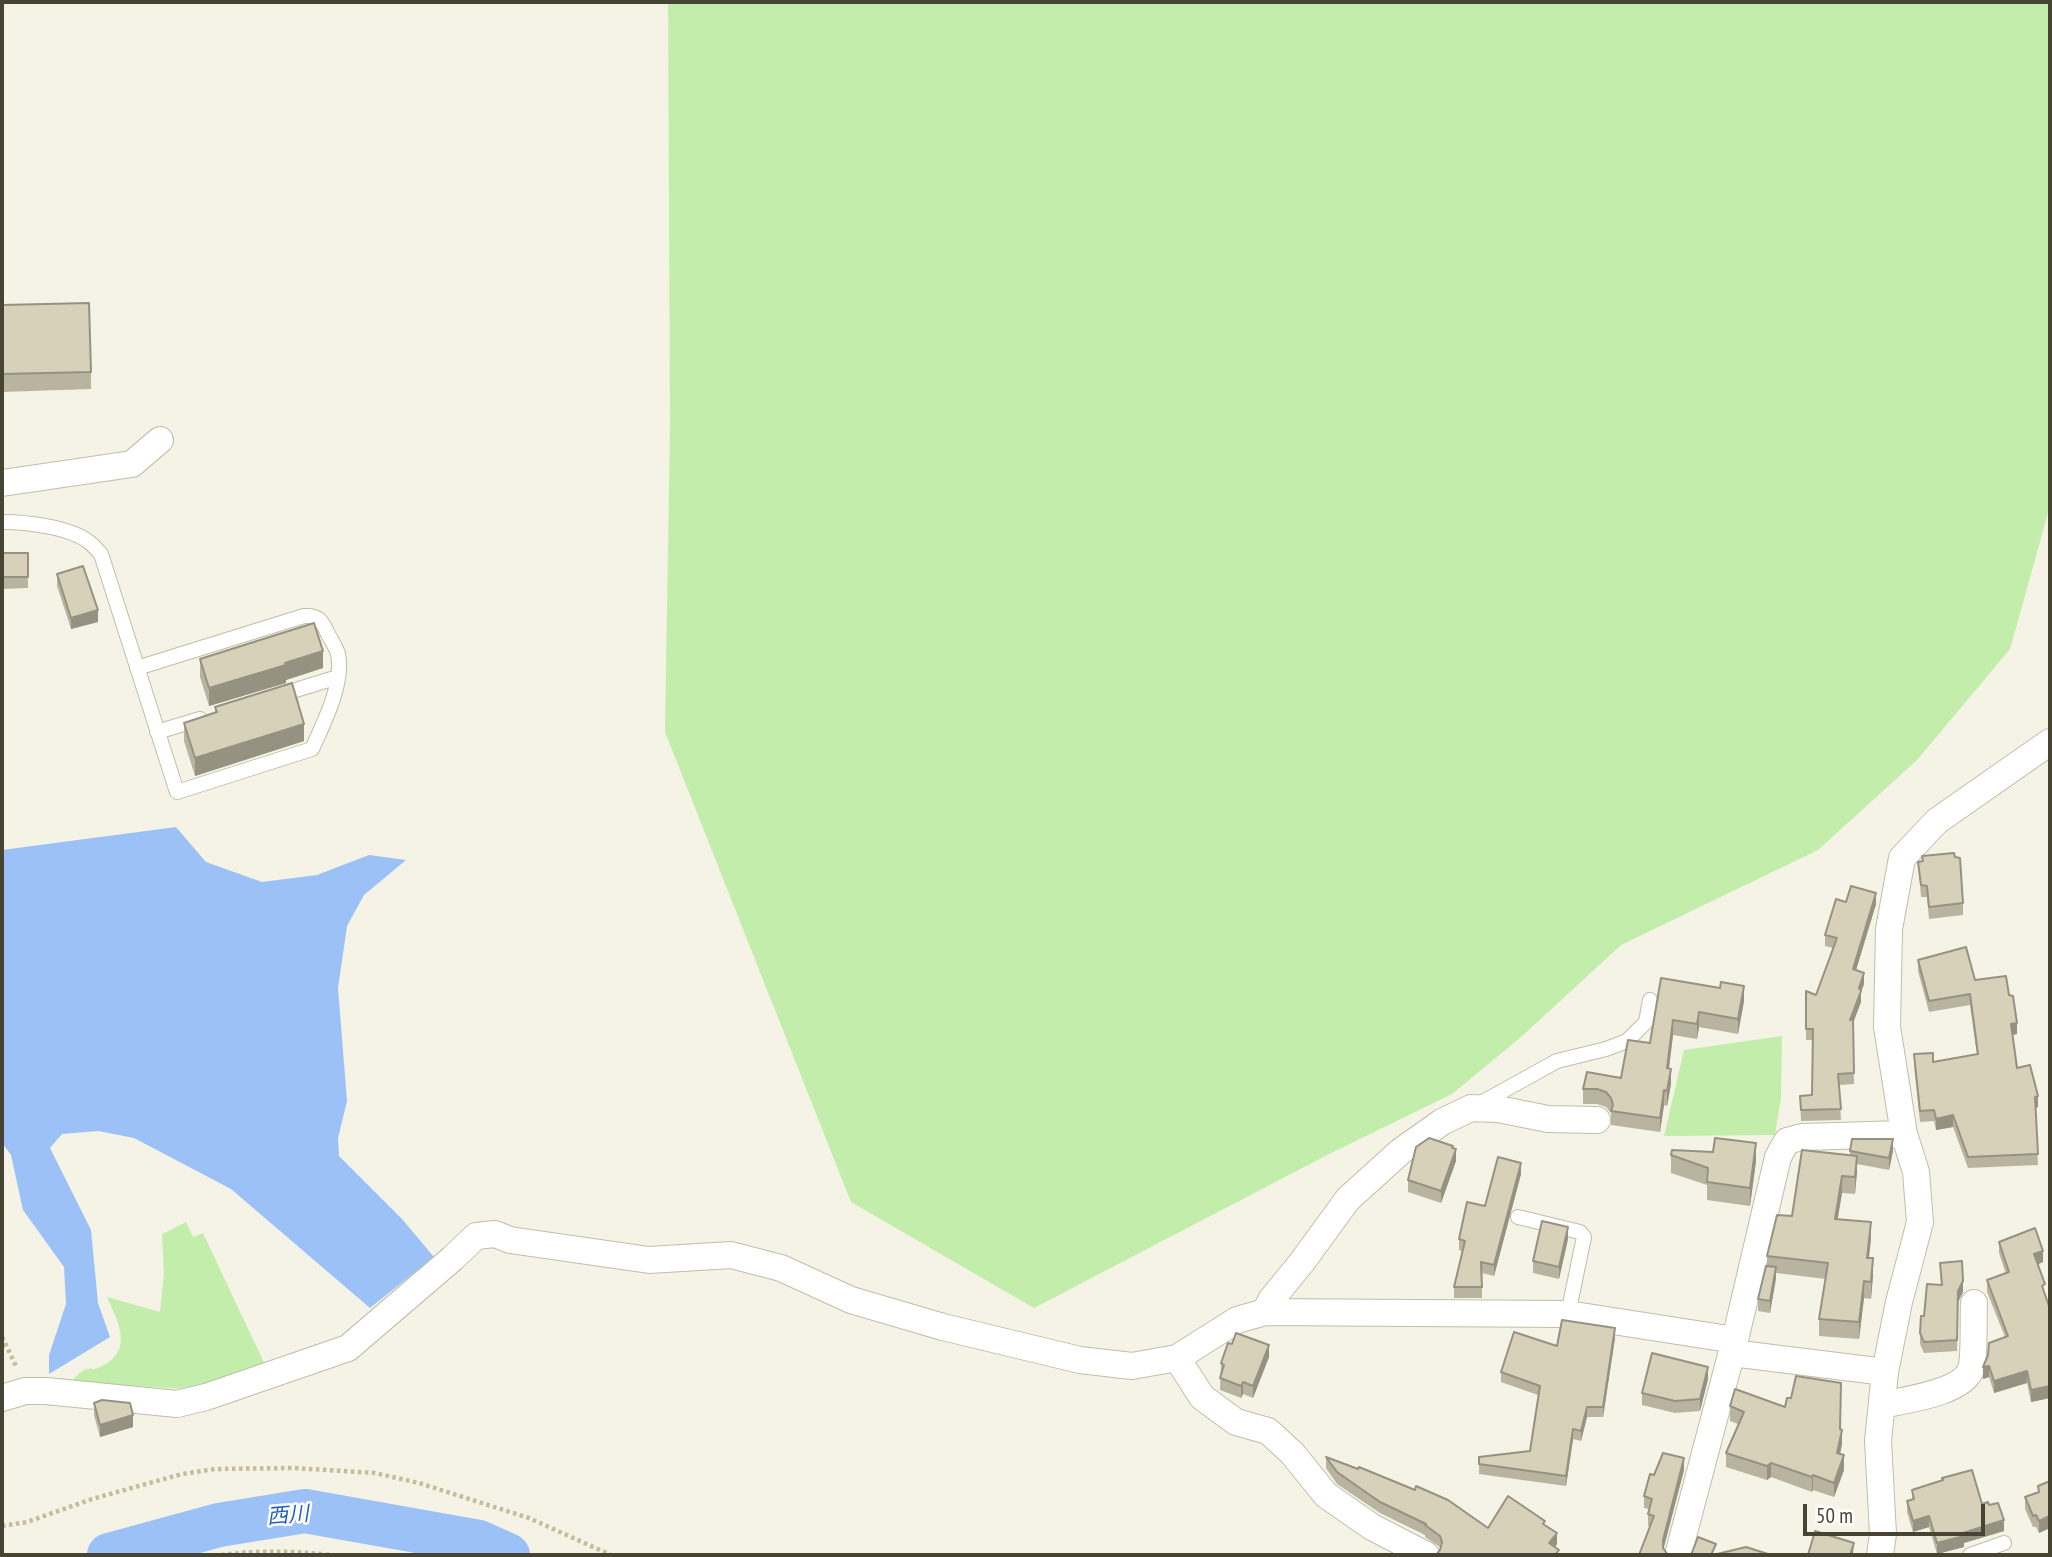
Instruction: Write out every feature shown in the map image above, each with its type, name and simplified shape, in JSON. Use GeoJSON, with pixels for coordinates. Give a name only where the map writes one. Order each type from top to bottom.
{"type":"FeatureCollection","features":[{"type":"Feature","properties":{"kind":"street"},"geometry":{"type":"LineString","coordinates":[[2,483],[132,464],[160,440]]}},
{"type":"Feature","properties":{"kind":"street"},"geometry":{"type":"LineString","coordinates":[[1880,1555],[1882,1534],[1878,1441],[1885,1372],[1899,1302],[1920,1222],[1916,1172],[1904,1134],[1887,1027],[1889,929],[1902,858],[1937,821],[2050,742]]}},
{"type":"Feature","properties":{"kind":"street"},"geometry":{"type":"LineString","coordinates":[[1265,1312],[1271,1300],[1348,1199],[1401,1151],[1442,1122],[1471,1108],[1498,1109],[1548,1119],[1597,1120]]}},
{"type":"Feature","properties":{"kind":"street"},"geometry":{"type":"LineString","coordinates":[[1678,1555],[1733,1347],[1779,1157],[1787,1141],[1802,1137],[1904,1134]]}},
{"type":"Feature","properties":{"kind":"street"},"geometry":{"type":"LineString","coordinates":[[2,1398],[29,1391],[46,1391],[177,1404],[219,1392],[348,1348],[476,1236],[495,1234],[510,1240],[649,1260],[731,1255],[781,1268],[851,1300],[943,1327],[1080,1360],[1132,1366],[1177,1358],[1237,1320],[1265,1312],[1568,1314],[1733,1347],[1885,1372]]}},
{"type":"Feature","properties":{"kind":"street"},"geometry":{"type":"LineString","coordinates":[[1882,1405],[1937,1393],[1965,1380],[1972,1369],[1974,1303]]}},
{"type":"Feature","properties":{"kind":"street"},"geometry":{"type":"LineString","coordinates":[[1177,1358],[1202,1397],[1236,1422],[1268,1431],[1293,1453],[1326,1495],[1372,1527],[1426,1555]]}},
{"type":"Feature","properties":{"kind":"lane"},"geometry":{"type":"LineString","coordinates":[[2,522],[57,528],[89,541],[101,554],[157,732],[177,792],[312,749],[328,711],[338,677],[338,653],[320,618],[313,615],[137,668]]}},
{"type":"Feature","properties":{"kind":"lane"},"geometry":{"type":"LineString","coordinates":[[261,700],[338,677]]}},
{"type":"Feature","properties":{"kind":"lane"},"geometry":{"type":"LineString","coordinates":[[157,732],[209,716]]}},
{"type":"Feature","properties":{"kind":"lane"},"geometry":{"type":"LineString","coordinates":[[1471,1108],[1557,1061],[1627,1041],[1646,1022],[1650,1000]]}},
{"type":"Feature","properties":{"kind":"lane"},"geometry":{"type":"LineString","coordinates":[[1518,1217],[1580,1232],[1584,1237],[1568,1314]]}},
{"type":"Feature","properties":{"kind":"lane"},"geometry":{"type":"LineString","coordinates":[[1970,1555],[2004,1543]]}},
{"type":"Feature","properties":{"kind":"path"},"geometry":{"type":"LineString","coordinates":[[2,1337],[29,1391]]}},
{"type":"Feature","properties":{"kind":"path"},"geometry":{"type":"LineString","coordinates":[[2,1527],[27,1522],[92,1499],[182,1474],[215,1469],[294,1468],[375,1474],[419,1483],[529,1517],[611,1555]]}},
{"type":"Feature","properties":{"kind":"path"},"geometry":{"type":"LineString","coordinates":[[222,1555],[254,1551],[332,1555]]}},
{"type":"Feature","properties":{"kind":"green space"},"geometry":{"type":"Polygon","coordinates":[[[668,2],[2050,2],[2050,506],[2010,649],[1917,760],[1818,850],[1621,945],[1521,1037],[1452,1094],[1329,1154],[1034,1308],[851,1202],[665,732],[670,424],[668,2]]]}},
{"type":"Feature","properties":{"kind":"green space"},"geometry":{"type":"Polygon","coordinates":[[[1782,1036],[1781,1098],[1775,1135],[1664,1136],[1684,1050],[1782,1036]]]}},
{"type":"Feature","properties":{"kind":"green space"},"geometry":{"type":"Polygon","coordinates":[[[186,1222],[193,1237],[203,1233],[266,1367],[188,1389],[70,1383],[82,1371],[98,1368],[117,1354],[121,1337],[107,1297],[160,1312],[164,1274],[162,1234],[186,1222]]]}},
{"type":"Feature","properties":{"kind":"water"},"geometry":{"type":"Polygon","coordinates":[[[176,827],[206,862],[262,882],[317,875],[369,855],[406,860],[364,895],[347,926],[338,988],[347,1101],[338,1138],[339,1156],[402,1219],[434,1257],[370,1308],[231,1189],[134,1138],[98,1131],[62,1134],[50,1148],[91,1230],[98,1303],[110,1337],[49,1374],[49,1355],[66,1304],[64,1267],[23,1210],[11,1155],[2,1143],[2,850],[176,827]]]}},
{"type":"Feature","properties":{"kind":"building"},"geometry":{"type":"Polygon","coordinates":[[[89,303],[91,372],[2,374],[2,305],[89,303]]]}},
{"type":"Feature","properties":{"kind":"building"},"geometry":{"type":"Polygon","coordinates":[[[2,553],[28,553],[28,577],[2,577],[2,553]]]}},
{"type":"Feature","properties":{"kind":"building"},"geometry":{"type":"Polygon","coordinates":[[[83,566],[98,610],[71,618],[57,574],[83,566]]]}},
{"type":"Feature","properties":{"kind":"building"},"geometry":{"type":"Polygon","coordinates":[[[314,623],[323,651],[209,688],[200,659],[314,623]]]}},
{"type":"Feature","properties":{"kind":"building"},"geometry":{"type":"Polygon","coordinates":[[[292,683],[304,724],[195,758],[184,723],[217,712],[215,707],[292,683]]]}},
{"type":"Feature","properties":{"kind":"building"},"geometry":{"type":"Polygon","coordinates":[[[1954,853],[1955,857],[1960,858],[1963,903],[1929,907],[1927,886],[1921,885],[1918,862],[1923,861],[1922,856],[1954,853]]]}},
{"type":"Feature","properties":{"kind":"building"},"geometry":{"type":"Polygon","coordinates":[[[1851,886],[1876,893],[1853,969],[1864,973],[1859,988],[1861,991],[1850,1020],[1853,1019],[1854,1073],[1838,1074],[1841,1109],[1801,1110],[1800,1096],[1812,1095],[1813,1029],[1806,1029],[1806,991],[1816,995],[1837,938],[1825,935],[1836,899],[1846,902],[1851,886]]]}},
{"type":"Feature","properties":{"kind":"building"},"geometry":{"type":"Polygon","coordinates":[[[1966,947],[1975,980],[2006,976],[2009,995],[2013,996],[2017,1023],[2011,1024],[2017,1068],[2030,1065],[2038,1096],[2035,1097],[2038,1154],[1968,1157],[1953,1115],[1936,1119],[1934,1110],[1920,1111],[1914,1054],[1933,1053],[1933,1062],[1978,1054],[1970,994],[1929,1001],[1918,960],[1966,947]]]}},
{"type":"Feature","properties":{"kind":"building"},"geometry":{"type":"Polygon","coordinates":[[[1661,978],[1720,988],[1721,982],[1744,986],[1738,1019],[1699,1012],[1697,1024],[1673,1020],[1667,1068],[1671,1069],[1667,1091],[1664,1090],[1660,1118],[1611,1111],[1613,1105],[1606,1092],[1583,1089],[1587,1072],[1621,1078],[1628,1040],[1650,1043],[1661,978]]]}},
{"type":"Feature","properties":{"kind":"building"},"geometry":{"type":"Polygon","coordinates":[[[1429,1138],[1456,1149],[1441,1191],[1408,1180],[1416,1147],[1429,1138]]]}},
{"type":"Feature","properties":{"kind":"building"},"geometry":{"type":"Polygon","coordinates":[[[1715,1138],[1756,1143],[1750,1188],[1707,1182],[1708,1168],[1671,1155],[1672,1150],[1713,1152],[1715,1138]]]}},
{"type":"Feature","properties":{"kind":"building"},"geometry":{"type":"Polygon","coordinates":[[[1852,1139],[1893,1139],[1889,1158],[1850,1151],[1852,1139]]]}},
{"type":"Feature","properties":{"kind":"building"},"geometry":{"type":"Polygon","coordinates":[[[1802,1150],[1857,1156],[1855,1177],[1842,1176],[1835,1219],[1871,1222],[1867,1258],[1873,1258],[1871,1282],[1864,1281],[1859,1322],[1819,1319],[1828,1263],[1767,1256],[1777,1215],[1792,1216],[1802,1150]]]}},
{"type":"Feature","properties":{"kind":"building"},"geometry":{"type":"Polygon","coordinates":[[[1498,1157],[1521,1163],[1494,1265],[1481,1262],[1482,1287],[1454,1287],[1465,1241],[1459,1239],[1467,1202],[1485,1206],[1498,1157]]]}},
{"type":"Feature","properties":{"kind":"building"},"geometry":{"type":"Polygon","coordinates":[[[1542,1221],[1568,1227],[1559,1267],[1533,1261],[1542,1221]]]}},
{"type":"Feature","properties":{"kind":"building"},"geometry":{"type":"Polygon","coordinates":[[[2035,1228],[2043,1251],[2034,1254],[2045,1284],[2042,1286],[2050,1309],[2050,1386],[2031,1390],[2027,1371],[1994,1381],[1989,1366],[1983,1367],[1989,1343],[2008,1336],[1987,1280],[2009,1272],[1999,1242],[2035,1228]]]}},
{"type":"Feature","properties":{"kind":"building"},"geometry":{"type":"Polygon","coordinates":[[[1962,1261],[1963,1281],[1958,1291],[1957,1340],[1924,1342],[1920,1333],[1927,1284],[1942,1285],[1940,1263],[1962,1261]]]}},
{"type":"Feature","properties":{"kind":"building"},"geometry":{"type":"Polygon","coordinates":[[[1766,1266],[1776,1267],[1770,1301],[1758,1299],[1766,1266]]]}},
{"type":"Feature","properties":{"kind":"building"},"geometry":{"type":"Polygon","coordinates":[[[1562,1320],[1615,1328],[1603,1407],[1587,1407],[1581,1431],[1573,1429],[1566,1476],[1479,1464],[1479,1457],[1530,1451],[1540,1386],[1501,1372],[1514,1332],[1557,1346],[1562,1320]]]}},
{"type":"Feature","properties":{"kind":"building"},"geometry":{"type":"Polygon","coordinates":[[[1236,1333],[1269,1345],[1253,1386],[1243,1382],[1241,1386],[1220,1378],[1224,1365],[1221,1363],[1228,1343],[1232,1344],[1236,1333]]]}},
{"type":"Feature","properties":{"kind":"building"},"geometry":{"type":"Polygon","coordinates":[[[1652,1353],[1708,1367],[1700,1399],[1675,1401],[1642,1393],[1652,1353]]]}},
{"type":"Feature","properties":{"kind":"building"},"geometry":{"type":"Polygon","coordinates":[[[1796,1376],[1841,1383],[1842,1430],[1837,1453],[1844,1455],[1834,1483],[1771,1463],[1767,1466],[1726,1453],[1744,1412],[1730,1406],[1735,1389],[1785,1407],[1787,1398],[1791,1398],[1796,1376]]]}},
{"type":"Feature","properties":{"kind":"building"},"geometry":{"type":"Polygon","coordinates":[[[102,1400],[130,1403],[133,1415],[100,1425],[94,1403],[102,1400]]]}},
{"type":"Feature","properties":{"kind":"building"},"geometry":{"type":"Polygon","coordinates":[[[1663,1453],[1684,1458],[1663,1540],[1663,1548],[1668,1555],[1639,1555],[1654,1516],[1648,1514],[1652,1499],[1644,1496],[1650,1474],[1654,1475],[1663,1453]]]}},
{"type":"Feature","properties":{"kind":"building"},"geometry":{"type":"Polygon","coordinates":[[[1326,1457],[1415,1490],[1416,1486],[1448,1500],[1488,1528],[1508,1496],[1545,1521],[1543,1524],[1557,1533],[1549,1543],[1559,1550],[1555,1555],[1436,1555],[1442,1542],[1440,1536],[1426,1524],[1380,1502],[1337,1472],[1326,1457]]]}},
{"type":"Feature","properties":{"kind":"building"},"geometry":{"type":"Polygon","coordinates":[[[1972,1470],[1982,1504],[1998,1503],[2004,1520],[1963,1533],[1964,1536],[1937,1543],[1929,1516],[1913,1521],[1907,1501],[1914,1499],[1912,1490],[1972,1470]]]}},
{"type":"Feature","properties":{"kind":"building"},"geometry":{"type":"Polygon","coordinates":[[[2050,1481],[2050,1516],[2039,1521],[2036,1515],[2033,1516],[2025,1497],[2039,1492],[2038,1486],[2050,1481]]]}},
{"type":"Feature","properties":{"kind":"building"},"geometry":{"type":"Polygon","coordinates":[[[1815,1531],[1854,1543],[1850,1555],[1808,1555],[1815,1531]]]}},
{"type":"Feature","properties":{"kind":"building"},"geometry":{"type":"Polygon","coordinates":[[[1698,1537],[1716,1544],[1711,1555],[1691,1555],[1698,1537]]]}},
{"type":"Feature","properties":{"kind":"building"},"geometry":{"type":"Polygon","coordinates":[[[1746,1547],[1771,1555],[1713,1555],[1746,1547]]]}},
{"type":"Feature","properties":{"kind":"waterway","name":"西川"},"geometry":{"type":"LineString","coordinates":[[109,1555],[219,1525],[305,1511],[479,1542],[508,1555]]}}]}
